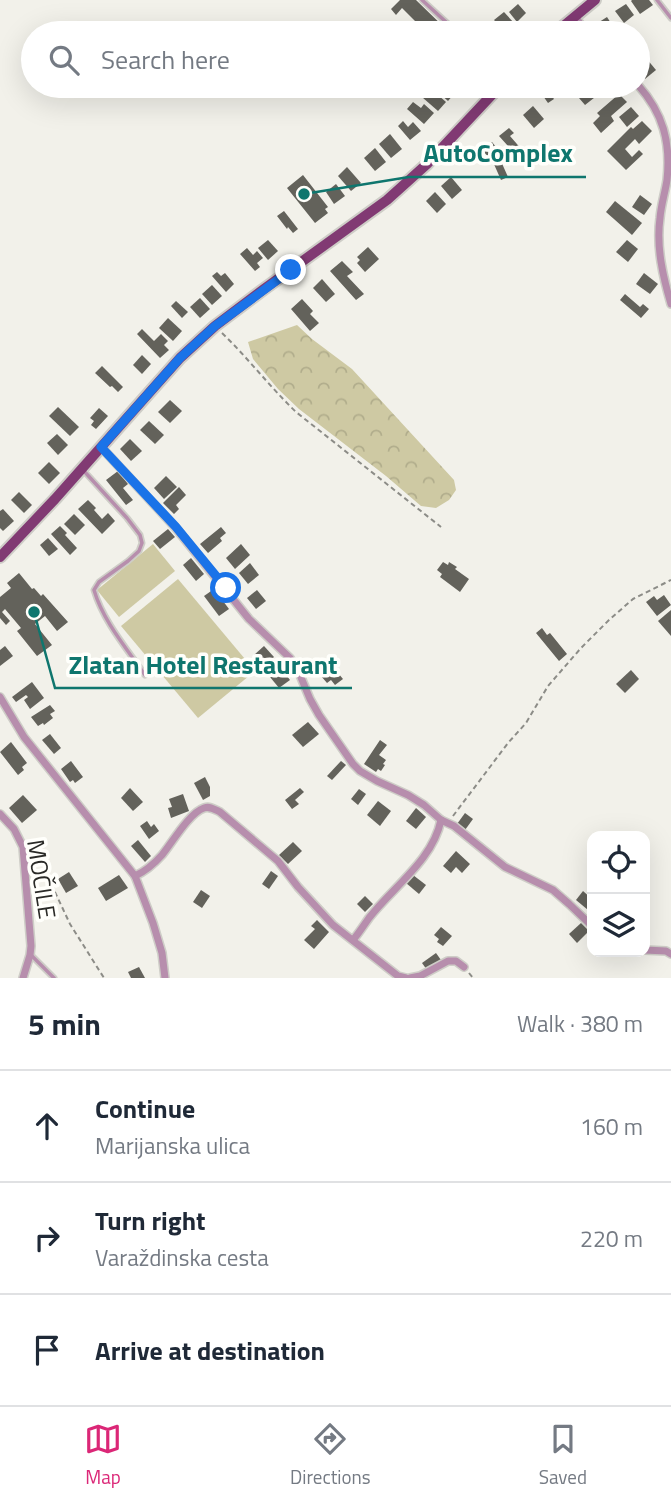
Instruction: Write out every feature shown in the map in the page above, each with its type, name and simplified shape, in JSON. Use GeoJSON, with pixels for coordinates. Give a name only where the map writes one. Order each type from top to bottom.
{"type":"FeatureCollection","features":[{"type":"Feature","properties":{"kind":"main road"},"geometry":{"type":"LineString","coordinates":[[569,21],[595,0]]}},
{"type":"Feature","properties":{"kind":"main road"},"geometry":{"type":"LineString","coordinates":[[0,557],[164,375],[215,326],[387,200],[427,164],[489,98]]}},
{"type":"Feature","properties":{"kind":"street"},"geometry":{"type":"LineString","coordinates":[[575,16],[578,21]]}},
{"type":"Feature","properties":{"kind":"street"},"geometry":{"type":"LineString","coordinates":[[648,98],[657,109],[668,139],[668,177],[659,236],[662,268],[671,304]]}},
{"type":"Feature","properties":{"kind":"street"},"geometry":{"type":"LineString","coordinates":[[101,447],[176,527],[249,619],[290,658],[319,715],[360,771],[408,794],[505,867],[553,890],[587,921]]}},
{"type":"Feature","properties":{"kind":"street"},"geometry":{"type":"LineString","coordinates":[[0,697],[24,737],[135,876],[162,953],[165,978]]}},
{"type":"Feature","properties":{"kind":"street"},"geometry":{"type":"LineString","coordinates":[[135,876],[161,856],[198,811],[208,807],[219,812],[278,861],[333,925],[398,976],[420,976],[448,961],[456,961],[464,967]]}},
{"type":"Feature","properties":{"kind":"street","name":"MOČILE"},"geometry":{"type":"LineString","coordinates":[[0,814],[14,829],[23,847],[30,916],[30,955],[23,978]]}},
{"type":"Feature","properties":{"kind":"street"},"geometry":{"type":"LineString","coordinates":[[353,940],[369,918],[421,861],[445,821]]}},
{"type":"Feature","properties":{"kind":"street"},"geometry":{"type":"LineString","coordinates":[[650,950],[671,954]]}},
{"type":"Feature","properties":{"kind":"lane"},"geometry":{"type":"LineString","coordinates":[[422,0],[445,21]]}},
{"type":"Feature","properties":{"kind":"lane"},"geometry":{"type":"LineString","coordinates":[[657,0],[671,18]]}},
{"type":"Feature","properties":{"kind":"lane"},"geometry":{"type":"LineString","coordinates":[[82,468],[140,535],[142,544],[139,551],[99,582],[94,590],[114,630],[145,675]]}},
{"type":"Feature","properties":{"kind":"lane","name":"MOČILE"},"geometry":{"type":"LineString","coordinates":[[30,955],[54,978]]}},
{"type":"Feature","properties":{"kind":"path"},"geometry":{"type":"LineString","coordinates":[[215,326],[296,412],[441,527]]}},
{"type":"Feature","properties":{"kind":"path"},"geometry":{"type":"LineString","coordinates":[[445,821],[526,723],[548,686],[581,649],[633,599],[671,580]]}},
{"type":"Feature","properties":{"kind":"path"},"geometry":{"type":"LineString","coordinates":[[23,847],[27,846],[38,856],[70,924],[104,978]]}},
{"type":"Feature","properties":{"kind":"green space"},"geometry":{"type":"Polygon","coordinates":[[[297,325],[352,369],[454,480],[456,490],[449,500],[436,508],[421,506],[299,409],[278,389],[253,359],[248,342],[297,325]]]}},
{"type":"Feature","properties":{"kind":"green space"},"geometry":{"type":"Polygon","coordinates":[[[153,544],[175,571],[119,617],[97,590],[153,544]]]}},
{"type":"Feature","properties":{"kind":"green space"},"geometry":{"type":"Polygon","coordinates":[[[178,579],[255,671],[198,718],[121,626],[178,579]]]}},
{"type":"Feature","properties":{"kind":"building"},"geometry":{"type":"Polygon","coordinates":[[[400,0],[416,0],[438,21],[415,21],[402,8],[396,15],[391,9],[400,0]]]}},
{"type":"Feature","properties":{"kind":"building"},"geometry":{"type":"Polygon","coordinates":[[[632,0],[649,0],[653,5],[640,14],[632,0]]]}},
{"type":"Feature","properties":{"kind":"building"},"geometry":{"type":"Polygon","coordinates":[[[518,4],[526,13],[516,21],[509,12],[518,4]]]}},
{"type":"Feature","properties":{"kind":"building"},"geometry":{"type":"Polygon","coordinates":[[[626,4],[634,15],[622,21],[615,11],[626,4]]]}},
{"type":"Feature","properties":{"kind":"building"},"geometry":{"type":"Polygon","coordinates":[[[504,12],[512,21],[495,21],[504,12]]]}},
{"type":"Feature","properties":{"kind":"building"},"geometry":{"type":"Polygon","coordinates":[[[650,63],[656,70],[650,75],[650,63]]]}},
{"type":"Feature","properties":{"kind":"building"},"geometry":{"type":"Polygon","coordinates":[[[423,98],[442,98],[446,102],[438,111],[423,98]]]}},
{"type":"Feature","properties":{"kind":"building"},"geometry":{"type":"Polygon","coordinates":[[[579,98],[594,98],[585,105],[579,98]]]}},
{"type":"Feature","properties":{"kind":"building"},"geometry":{"type":"Polygon","coordinates":[[[614,98],[623,98],[627,102],[611,116],[614,121],[601,133],[593,123],[600,116],[597,113],[614,98]]]}},
{"type":"Feature","properties":{"kind":"building"},"geometry":{"type":"Polygon","coordinates":[[[413,102],[421,108],[424,104],[434,113],[424,124],[407,109],[413,102]]]}},
{"type":"Feature","properties":{"kind":"building"},"geometry":{"type":"Polygon","coordinates":[[[533,106],[544,119],[534,128],[523,115],[533,106]]]}},
{"type":"Feature","properties":{"kind":"building"},"geometry":{"type":"Polygon","coordinates":[[[631,107],[639,116],[627,127],[619,117],[631,107]]]}},
{"type":"Feature","properties":{"kind":"building"},"geometry":{"type":"Polygon","coordinates":[[[403,121],[408,127],[413,122],[421,131],[410,140],[398,126],[403,121]]]}},
{"type":"Feature","properties":{"kind":"building"},"geometry":{"type":"Polygon","coordinates":[[[642,121],[652,131],[639,144],[635,139],[625,149],[632,157],[639,150],[643,154],[626,170],[607,151],[631,127],[633,129],[642,121]]]}},
{"type":"Feature","properties":{"kind":"building"},"geometry":{"type":"Polygon","coordinates":[[[509,128],[514,133],[510,136],[523,151],[517,156],[499,136],[509,128]]]}},
{"type":"Feature","properties":{"kind":"building"},"geometry":{"type":"Polygon","coordinates":[[[390,134],[402,149],[391,158],[379,144],[390,134]]]}},
{"type":"Feature","properties":{"kind":"building"},"geometry":{"type":"Polygon","coordinates":[[[492,142],[496,147],[493,151],[508,177],[501,180],[493,162],[483,151],[492,142]]]}},
{"type":"Feature","properties":{"kind":"building"},"geometry":{"type":"Polygon","coordinates":[[[375,148],[386,162],[375,171],[364,158],[375,148]]]}},
{"type":"Feature","properties":{"kind":"building"},"geometry":{"type":"Polygon","coordinates":[[[347,167],[361,183],[351,191],[338,176],[347,167]]]}},
{"type":"Feature","properties":{"kind":"building"},"geometry":{"type":"Polygon","coordinates":[[[303,175],[328,207],[325,209],[328,213],[315,223],[287,188],[303,175]]]}},
{"type":"Feature","properties":{"kind":"building"},"geometry":{"type":"Polygon","coordinates":[[[451,177],[462,190],[452,199],[441,186],[451,177]]]}},
{"type":"Feature","properties":{"kind":"building"},"geometry":{"type":"Polygon","coordinates":[[[336,184],[345,196],[334,204],[326,192],[336,184]]]}},
{"type":"Feature","properties":{"kind":"building"},"geometry":{"type":"Polygon","coordinates":[[[435,192],[446,204],[437,213],[426,201],[435,192]]]}},
{"type":"Feature","properties":{"kind":"building"},"geometry":{"type":"Polygon","coordinates":[[[640,195],[652,204],[644,215],[632,207],[640,195]]]}},
{"type":"Feature","properties":{"kind":"building"},"geometry":{"type":"Polygon","coordinates":[[[615,201],[642,223],[632,235],[606,212],[615,201]]]}},
{"type":"Feature","properties":{"kind":"building"},"geometry":{"type":"Polygon","coordinates":[[[284,211],[298,229],[293,233],[277,216],[284,211]]]}},
{"type":"Feature","properties":{"kind":"building"},"geometry":{"type":"Polygon","coordinates":[[[268,240],[278,251],[268,260],[258,248],[268,240]]]}},
{"type":"Feature","properties":{"kind":"building"},"geometry":{"type":"Polygon","coordinates":[[[627,240],[638,249],[628,262],[616,252],[627,240]]]}},
{"type":"Feature","properties":{"kind":"building"},"geometry":{"type":"Polygon","coordinates":[[[368,247],[379,259],[365,272],[357,263],[360,260],[357,257],[368,247]]]}},
{"type":"Feature","properties":{"kind":"building"},"geometry":{"type":"Polygon","coordinates":[[[247,248],[253,255],[257,251],[263,258],[257,263],[260,267],[255,271],[240,254],[247,248]]]}},
{"type":"Feature","properties":{"kind":"building"},"geometry":{"type":"Polygon","coordinates":[[[342,261],[353,272],[347,276],[364,294],[356,300],[330,271],[342,261]]]}},
{"type":"Feature","properties":{"kind":"building"},"geometry":{"type":"Polygon","coordinates":[[[217,272],[221,276],[225,273],[234,284],[226,292],[212,276],[217,272]]]}},
{"type":"Feature","properties":{"kind":"building"},"geometry":{"type":"Polygon","coordinates":[[[644,273],[658,284],[650,294],[636,284],[644,273]]]}},
{"type":"Feature","properties":{"kind":"building"},"geometry":{"type":"Polygon","coordinates":[[[322,279],[335,294],[326,302],[313,288],[322,279]]]}},
{"type":"Feature","properties":{"kind":"building"},"geometry":{"type":"Polygon","coordinates":[[[212,285],[222,296],[212,305],[202,294],[212,285]]]}},
{"type":"Feature","properties":{"kind":"building"},"geometry":{"type":"Polygon","coordinates":[[[625,294],[640,307],[643,304],[649,309],[641,318],[620,300],[625,294]]]}},
{"type":"Feature","properties":{"kind":"building"},"geometry":{"type":"Polygon","coordinates":[[[200,298],[210,309],[200,318],[190,307],[200,298]]]}},
{"type":"Feature","properties":{"kind":"building"},"geometry":{"type":"Polygon","coordinates":[[[302,299],[313,311],[310,314],[319,323],[310,331],[291,309],[302,299]]]}},
{"type":"Feature","properties":{"kind":"building"},"geometry":{"type":"Polygon","coordinates":[[[176,301],[188,312],[182,318],[171,306],[176,301]]]}},
{"type":"Feature","properties":{"kind":"building"},"geometry":{"type":"Polygon","coordinates":[[[168,318],[182,331],[173,341],[159,328],[168,318]]]}},
{"type":"Feature","properties":{"kind":"building"},"geometry":{"type":"Polygon","coordinates":[[[142,329],[154,341],[161,334],[168,341],[164,345],[169,350],[160,358],[137,334],[142,329]]]}},
{"type":"Feature","properties":{"kind":"building"},"geometry":{"type":"Polygon","coordinates":[[[142,355],[151,364],[142,374],[133,365],[142,355]]]}},
{"type":"Feature","properties":{"kind":"building"},"geometry":{"type":"Polygon","coordinates":[[[102,366],[123,387],[118,392],[95,373],[102,366]]]}},
{"type":"Feature","properties":{"kind":"building"},"geometry":{"type":"Polygon","coordinates":[[[170,400],[182,411],[170,423],[158,412],[170,400]]]}},
{"type":"Feature","properties":{"kind":"building"},"geometry":{"type":"Polygon","coordinates":[[[58,407],[79,427],[70,436],[49,416],[58,407]]]}},
{"type":"Feature","properties":{"kind":"building"},"geometry":{"type":"Polygon","coordinates":[[[99,408],[108,416],[96,429],[91,425],[94,421],[90,418],[99,408]]]}},
{"type":"Feature","properties":{"kind":"building"},"geometry":{"type":"Polygon","coordinates":[[[149,421],[164,435],[155,444],[140,430],[149,421]]]}},
{"type":"Feature","properties":{"kind":"building"},"geometry":{"type":"Polygon","coordinates":[[[57,434],[68,445],[58,455],[47,443],[57,434]]]}},
{"type":"Feature","properties":{"kind":"building"},"geometry":{"type":"Polygon","coordinates":[[[130,439],[142,451],[131,461],[120,449],[130,439]]]}},
{"type":"Feature","properties":{"kind":"building"},"geometry":{"type":"Polygon","coordinates":[[[49,462],[60,473],[49,484],[38,473],[49,462]]]}},
{"type":"Feature","properties":{"kind":"building"},"geometry":{"type":"Polygon","coordinates":[[[118,471],[128,484],[123,488],[133,500],[126,505],[106,480],[118,471]]]}},
{"type":"Feature","properties":{"kind":"building"},"geometry":{"type":"Polygon","coordinates":[[[166,476],[177,487],[164,499],[154,488],[166,476]]]}},
{"type":"Feature","properties":{"kind":"building"},"geometry":{"type":"Polygon","coordinates":[[[179,487],[186,495],[176,505],[179,509],[174,514],[163,503],[179,487]]]}},
{"type":"Feature","properties":{"kind":"building"},"geometry":{"type":"Polygon","coordinates":[[[19,492],[32,505],[24,513],[11,500],[19,492]]]}},
{"type":"Feature","properties":{"kind":"building"},"geometry":{"type":"Polygon","coordinates":[[[88,500],[102,519],[108,513],[115,521],[102,534],[78,509],[88,500]]]}},
{"type":"Feature","properties":{"kind":"building"},"geometry":{"type":"Polygon","coordinates":[[[3,509],[14,521],[3,531],[0,528],[0,511],[3,509]]]}},
{"type":"Feature","properties":{"kind":"building"},"geometry":{"type":"Polygon","coordinates":[[[74,514],[85,525],[75,535],[64,524],[74,514]]]}},
{"type":"Feature","properties":{"kind":"building"},"geometry":{"type":"Polygon","coordinates":[[[60,526],[77,548],[70,555],[51,534],[60,526]]]}},
{"type":"Feature","properties":{"kind":"building"},"geometry":{"type":"Polygon","coordinates":[[[221,527],[226,533],[220,538],[222,541],[208,553],[200,544],[221,527]]]}},
{"type":"Feature","properties":{"kind":"building"},"geometry":{"type":"Polygon","coordinates":[[[168,529],[175,537],[160,549],[153,541],[168,529]]]}},
{"type":"Feature","properties":{"kind":"building"},"geometry":{"type":"Polygon","coordinates":[[[48,538],[58,549],[49,556],[40,545],[48,538]]]}},
{"type":"Feature","properties":{"kind":"building"},"geometry":{"type":"Polygon","coordinates":[[[241,544],[250,555],[235,569],[226,558],[241,544]]]}},
{"type":"Feature","properties":{"kind":"building"},"geometry":{"type":"Polygon","coordinates":[[[191,558],[204,574],[196,581],[183,565],[191,558]]]}},
{"type":"Feature","properties":{"kind":"building"},"geometry":{"type":"Polygon","coordinates":[[[443,562],[457,567],[455,569],[469,579],[460,592],[440,577],[442,574],[437,570],[443,562]]]}},
{"type":"Feature","properties":{"kind":"building"},"geometry":{"type":"Polygon","coordinates":[[[250,563],[259,575],[248,584],[239,573],[250,563]]]}},
{"type":"Feature","properties":{"kind":"building"},"geometry":{"type":"Polygon","coordinates":[[[19,573],[32,589],[41,596],[43,594],[68,622],[57,631],[45,616],[35,624],[52,645],[37,656],[17,631],[21,628],[5,609],[2,612],[10,621],[6,625],[0,618],[0,597],[11,588],[7,583],[19,573]]]}},
{"type":"Feature","properties":{"kind":"building"},"geometry":{"type":"Polygon","coordinates":[[[214,589],[229,609],[219,616],[204,596],[214,589]]]}},
{"type":"Feature","properties":{"kind":"building"},"geometry":{"type":"Polygon","coordinates":[[[257,590],[266,601],[256,609],[247,598],[257,590]]]}},
{"type":"Feature","properties":{"kind":"building"},"geometry":{"type":"Polygon","coordinates":[[[664,595],[671,605],[657,616],[646,602],[654,596],[657,600],[664,595]]]}},
{"type":"Feature","properties":{"kind":"building"},"geometry":{"type":"Polygon","coordinates":[[[671,610],[671,636],[658,621],[671,610]]]}},
{"type":"Feature","properties":{"kind":"building"},"geometry":{"type":"Polygon","coordinates":[[[542,628],[547,635],[550,633],[567,654],[559,661],[536,633],[542,628]]]}},
{"type":"Feature","properties":{"kind":"building"},"geometry":{"type":"Polygon","coordinates":[[[5,646],[13,656],[0,666],[0,650],[5,646]]]}},
{"type":"Feature","properties":{"kind":"building"},"geometry":{"type":"Polygon","coordinates":[[[264,646],[274,657],[264,666],[254,655],[264,646]]]}},
{"type":"Feature","properties":{"kind":"building"},"geometry":{"type":"Polygon","coordinates":[[[333,667],[343,679],[335,685],[331,680],[327,683],[321,676],[333,667]]]}},
{"type":"Feature","properties":{"kind":"building"},"geometry":{"type":"Polygon","coordinates":[[[281,668],[290,680],[279,688],[270,677],[281,668]]]}},
{"type":"Feature","properties":{"kind":"building"},"geometry":{"type":"Polygon","coordinates":[[[631,670],[639,679],[625,693],[616,684],[631,670]]]}},
{"type":"Feature","properties":{"kind":"building"},"geometry":{"type":"Polygon","coordinates":[[[32,682],[44,698],[30,709],[24,700],[28,697],[26,695],[16,702],[12,697],[32,682]]]}},
{"type":"Feature","properties":{"kind":"building"},"geometry":{"type":"Polygon","coordinates":[[[50,705],[55,711],[50,714],[53,718],[38,726],[31,717],[50,705]]]}},
{"type":"Feature","properties":{"kind":"building"},"geometry":{"type":"Polygon","coordinates":[[[308,722],[319,734],[303,747],[292,735],[308,722]]]}},
{"type":"Feature","properties":{"kind":"building"},"geometry":{"type":"Polygon","coordinates":[[[50,734],[61,748],[54,754],[42,740],[50,734]]]}},
{"type":"Feature","properties":{"kind":"building"},"geometry":{"type":"Polygon","coordinates":[[[380,740],[387,745],[379,755],[386,760],[381,771],[378,769],[376,772],[364,764],[380,740]]]}},
{"type":"Feature","properties":{"kind":"building"},"geometry":{"type":"Polygon","coordinates":[[[11,742],[27,763],[18,775],[0,752],[11,742]]]}},
{"type":"Feature","properties":{"kind":"building"},"geometry":{"type":"Polygon","coordinates":[[[71,761],[83,777],[75,783],[73,780],[70,782],[61,769],[71,761]]]}},
{"type":"Feature","properties":{"kind":"building"},"geometry":{"type":"Polygon","coordinates":[[[341,761],[346,765],[332,780],[327,776],[341,761]]]}},
{"type":"Feature","properties":{"kind":"building"},"geometry":{"type":"Polygon","coordinates":[[[205,777],[210,787],[210,796],[203,800],[194,783],[205,777]]]}},
{"type":"Feature","properties":{"kind":"building"},"geometry":{"type":"Polygon","coordinates":[[[130,788],[143,802],[133,811],[121,798],[130,788]]]}},
{"type":"Feature","properties":{"kind":"building"},"geometry":{"type":"Polygon","coordinates":[[[300,788],[304,792],[295,800],[299,804],[292,809],[285,800],[300,788]]]}},
{"type":"Feature","properties":{"kind":"building"},"geometry":{"type":"Polygon","coordinates":[[[359,789],[366,794],[358,805],[351,799],[359,789]]]}},
{"type":"Feature","properties":{"kind":"building"},"geometry":{"type":"Polygon","coordinates":[[[183,794],[189,811],[171,818],[168,808],[172,807],[169,799],[183,794]]]}},
{"type":"Feature","properties":{"kind":"building"},"geometry":{"type":"Polygon","coordinates":[[[23,795],[37,810],[22,823],[9,808],[23,795]]]}},
{"type":"Feature","properties":{"kind":"building"},"geometry":{"type":"Polygon","coordinates":[[[378,801],[391,811],[380,826],[367,815],[378,801]]]}},
{"type":"Feature","properties":{"kind":"building"},"geometry":{"type":"Polygon","coordinates":[[[416,808],[426,817],[416,829],[406,821],[416,808]]]}},
{"type":"Feature","properties":{"kind":"building"},"geometry":{"type":"Polygon","coordinates":[[[465,813],[473,819],[465,830],[457,824],[465,813]]]}},
{"type":"Feature","properties":{"kind":"building"},"geometry":{"type":"Polygon","coordinates":[[[147,821],[151,827],[154,824],[159,831],[149,839],[140,826],[147,821]]]}},
{"type":"Feature","properties":{"kind":"building"},"geometry":{"type":"Polygon","coordinates":[[[138,840],[151,856],[145,862],[131,846],[138,840]]]}},
{"type":"Feature","properties":{"kind":"building"},"geometry":{"type":"Polygon","coordinates":[[[293,842],[302,851],[288,864],[279,855],[293,842]]]}},
{"type":"Feature","properties":{"kind":"building"},"geometry":{"type":"Polygon","coordinates":[[[456,851],[470,864],[462,873],[456,867],[451,873],[443,866],[456,851]]]}},
{"type":"Feature","properties":{"kind":"building"},"geometry":{"type":"Polygon","coordinates":[[[271,871],[278,876],[269,889],[262,884],[271,871]]]}},
{"type":"Feature","properties":{"kind":"building"},"geometry":{"type":"Polygon","coordinates":[[[69,872],[78,886],[66,893],[58,879],[69,872]]]}},
{"type":"Feature","properties":{"kind":"building"},"geometry":{"type":"Polygon","coordinates":[[[119,875],[128,888],[106,901],[98,888],[119,875]]]}},
{"type":"Feature","properties":{"kind":"building"},"geometry":{"type":"Polygon","coordinates":[[[413,875],[426,885],[419,894],[406,883],[413,875]]]}},
{"type":"Feature","properties":{"kind":"building"},"geometry":{"type":"Polygon","coordinates":[[[201,890],[210,896],[202,908],[193,902],[201,890]]]}},
{"type":"Feature","properties":{"kind":"building"},"geometry":{"type":"Polygon","coordinates":[[[583,891],[587,895],[587,909],[576,900],[583,891]]]}},
{"type":"Feature","properties":{"kind":"building"},"geometry":{"type":"Polygon","coordinates":[[[365,896],[373,904],[365,912],[357,904],[365,896]]]}},
{"type":"Feature","properties":{"kind":"building"},"geometry":{"type":"Polygon","coordinates":[[[317,920],[329,932],[314,949],[304,940],[315,929],[311,926],[317,920]]]}},
{"type":"Feature","properties":{"kind":"building"},"geometry":{"type":"Polygon","coordinates":[[[581,923],[587,929],[587,933],[577,943],[569,934],[581,923]]]}},
{"type":"Feature","properties":{"kind":"building"},"geometry":{"type":"Polygon","coordinates":[[[441,927],[452,936],[443,946],[437,942],[439,939],[434,935],[441,927]]]}},
{"type":"Feature","properties":{"kind":"building"},"geometry":{"type":"Polygon","coordinates":[[[436,953],[441,960],[427,970],[422,963],[436,953]]]}},
{"type":"Feature","properties":{"kind":"building"},"geometry":{"type":"Polygon","coordinates":[[[139,967],[145,978],[131,978],[128,972],[139,967]]]}},
{"type":"Feature","properties":{"kind":"place","name":"AutoComplex"},"geometry":{"type":"Point","coordinates":[304,194]}},
{"type":"Feature","properties":{"kind":"place","name":"Zlatan Hotel Restaurant"},"geometry":{"type":"Point","coordinates":[34,612]}},
{"type":"Feature","properties":{"kind":"route"},"geometry":{"type":"LineString","coordinates":[[226,588],[176,527],[101,447],[180,358],[215,326],[291,270]]}}]}
